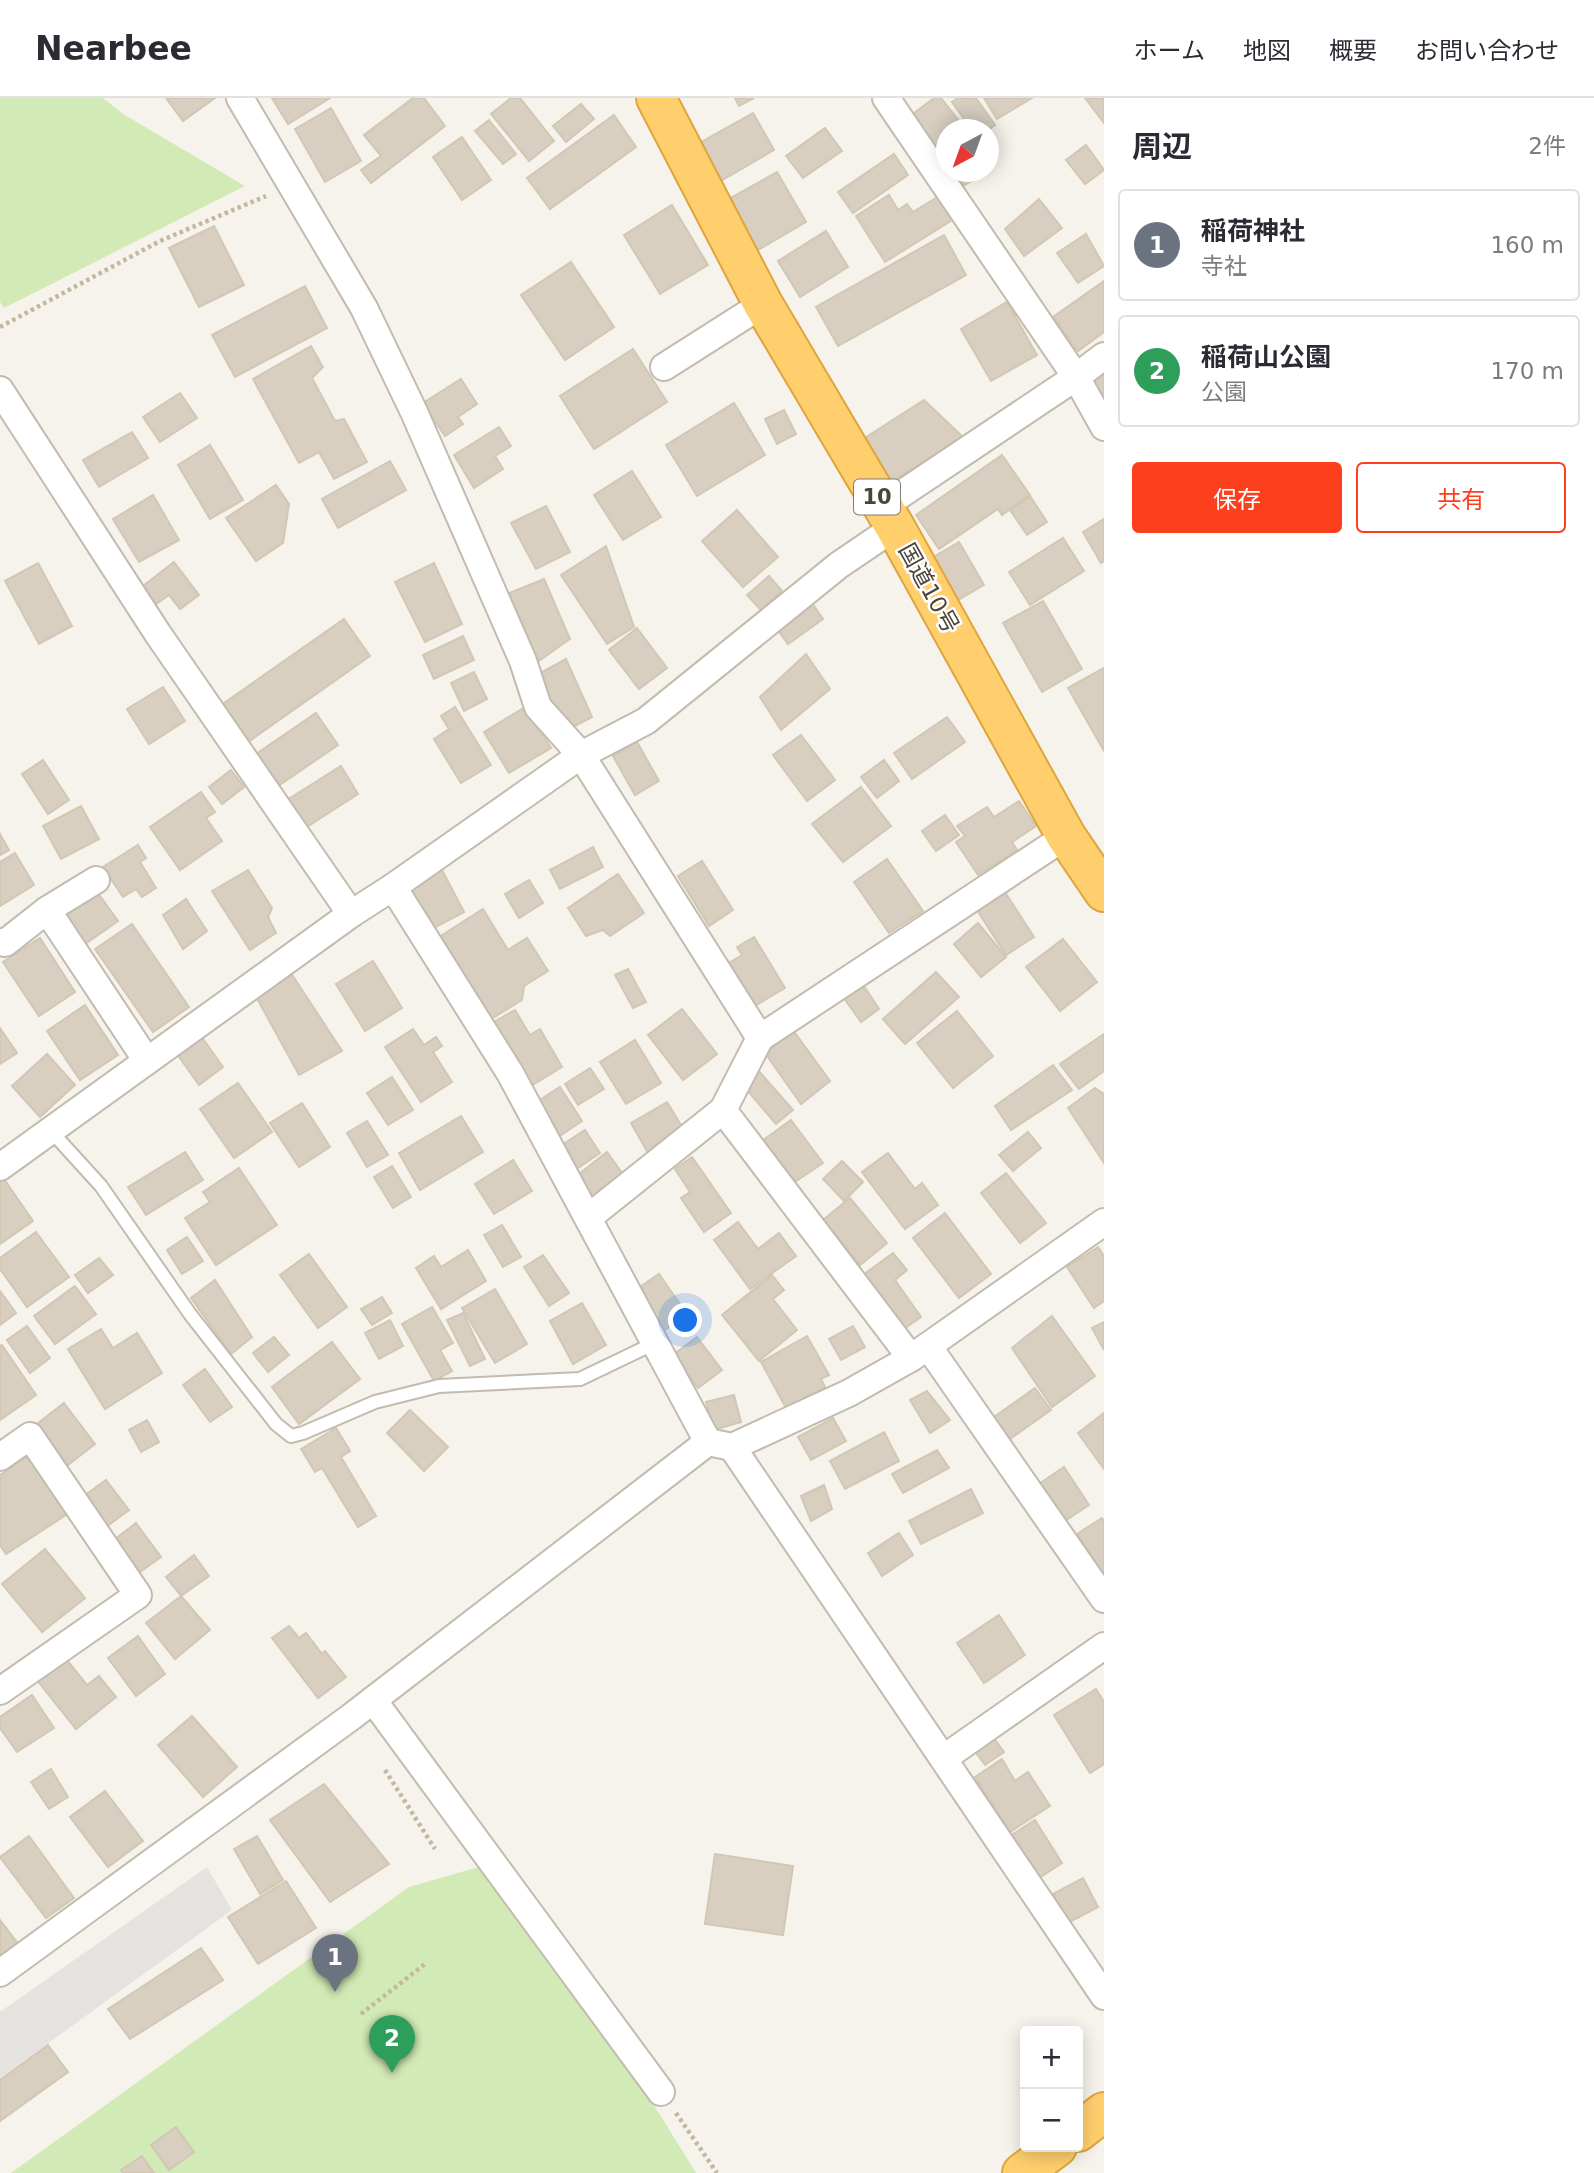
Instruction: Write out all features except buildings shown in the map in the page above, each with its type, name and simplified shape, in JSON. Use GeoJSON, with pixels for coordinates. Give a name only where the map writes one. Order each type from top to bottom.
{"type":"FeatureCollection","features":[{"type":"Feature","properties":{"kind":"highway","name":"国道10号"},"geometry":{"type":"LineString","coordinates":[[656,98],[764,304],[889,517],[1066,836],[1104,892]]}},
{"type":"Feature","properties":{"kind":"highway"},"geometry":{"type":"LineString","coordinates":[[1083,2128],[1104,2112]]}},
{"type":"Feature","properties":{"kind":"highway"},"geometry":{"type":"LineString","coordinates":[[1022,2173],[1050,2152]]}},
{"type":"Feature","properties":{"kind":"street"},"geometry":{"type":"LineString","coordinates":[[240,98],[364,308],[414,412],[523,661],[538,707],[581,755],[760,1038]]}},
{"type":"Feature","properties":{"kind":"street"},"geometry":{"type":"LineString","coordinates":[[886,98],[1076,377],[1104,427]]}},
{"type":"Feature","properties":{"kind":"street"},"geometry":{"type":"LineString","coordinates":[[663,367],[764,304]]}},
{"type":"Feature","properties":{"kind":"street"},"geometry":{"type":"LineString","coordinates":[[0,1167],[351,914],[581,755],[646,721],[839,565],[889,517],[1104,356]]}},
{"type":"Feature","properties":{"kind":"street"},"geometry":{"type":"LineString","coordinates":[[0,390],[158,634],[351,914]]}},
{"type":"Feature","properties":{"kind":"street"},"geometry":{"type":"LineString","coordinates":[[589,1217],[723,1110],[760,1038],[1066,836]]}},
{"type":"Feature","properties":{"kind":"street"},"geometry":{"type":"LineString","coordinates":[[0,942],[5,943],[47,910],[96,880]]}},
{"type":"Feature","properties":{"kind":"street"},"geometry":{"type":"LineString","coordinates":[[393,887],[510,1073],[655,1343],[720,1444],[944,1758],[1104,1996]]}},
{"type":"Feature","properties":{"kind":"street"},"geometry":{"type":"LineString","coordinates":[[47,910],[147,1061]]}},
{"type":"Feature","properties":{"kind":"street"},"geometry":{"type":"LineString","coordinates":[[723,1110],[919,1352],[1104,1599]]}},
{"type":"Feature","properties":{"kind":"street"},"geometry":{"type":"LineString","coordinates":[[0,1973],[176,1847],[720,1444],[849,1393],[919,1352],[1104,1222]]}},
{"type":"Feature","properties":{"kind":"street"},"geometry":{"type":"LineString","coordinates":[[0,1457],[30,1436],[138,1595],[0,1691]]}},
{"type":"Feature","properties":{"kind":"street"},"geometry":{"type":"LineString","coordinates":[[944,1758],[1104,1646]]}},
{"type":"Feature","properties":{"kind":"street"},"geometry":{"type":"LineString","coordinates":[[373,1700],[661,2092]]}},
{"type":"Feature","properties":{"kind":"lane"},"geometry":{"type":"LineString","coordinates":[[51,1131],[101,1186],[190,1314],[276,1424],[291,1436],[375,1402],[439,1385],[580,1379],[655,1343]]}},
{"type":"Feature","properties":{"kind":"path"},"geometry":{"type":"LineString","coordinates":[[0,327],[160,241],[293,185]]}},
{"type":"Feature","properties":{"kind":"path"},"geometry":{"type":"LineString","coordinates":[[379,1761],[435,1849]]}},
{"type":"Feature","properties":{"kind":"path"},"geometry":{"type":"LineString","coordinates":[[361,2014],[425,1964]]}},
{"type":"Feature","properties":{"kind":"path"},"geometry":{"type":"LineString","coordinates":[[661,2092],[717,2173]]}},
{"type":"Feature","properties":{"kind":"green space"},"geometry":{"type":"Polygon","coordinates":[[[0,98],[103,98],[123,114],[245,186],[4,308],[0,302],[0,98]]]}},
{"type":"Feature","properties":{"kind":"green space"},"geometry":{"type":"Polygon","coordinates":[[[482,1866],[572,1973],[696,2173],[11,2173],[409,1887],[482,1866]]]}},
{"type":"Feature","properties":{"kind":"shaded area"},"geometry":{"type":"Polygon","coordinates":[[[207,1867],[232,1910],[0,2078],[0,2012],[207,1867]]]}},
{"type":"Feature","properties":{"kind":"place","name":"稲荷神社"},"geometry":{"type":"Point","coordinates":[335,1992]}},
{"type":"Feature","properties":{"kind":"place","name":"稲荷山公園"},"geometry":{"type":"Point","coordinates":[392,2073]}}]}
